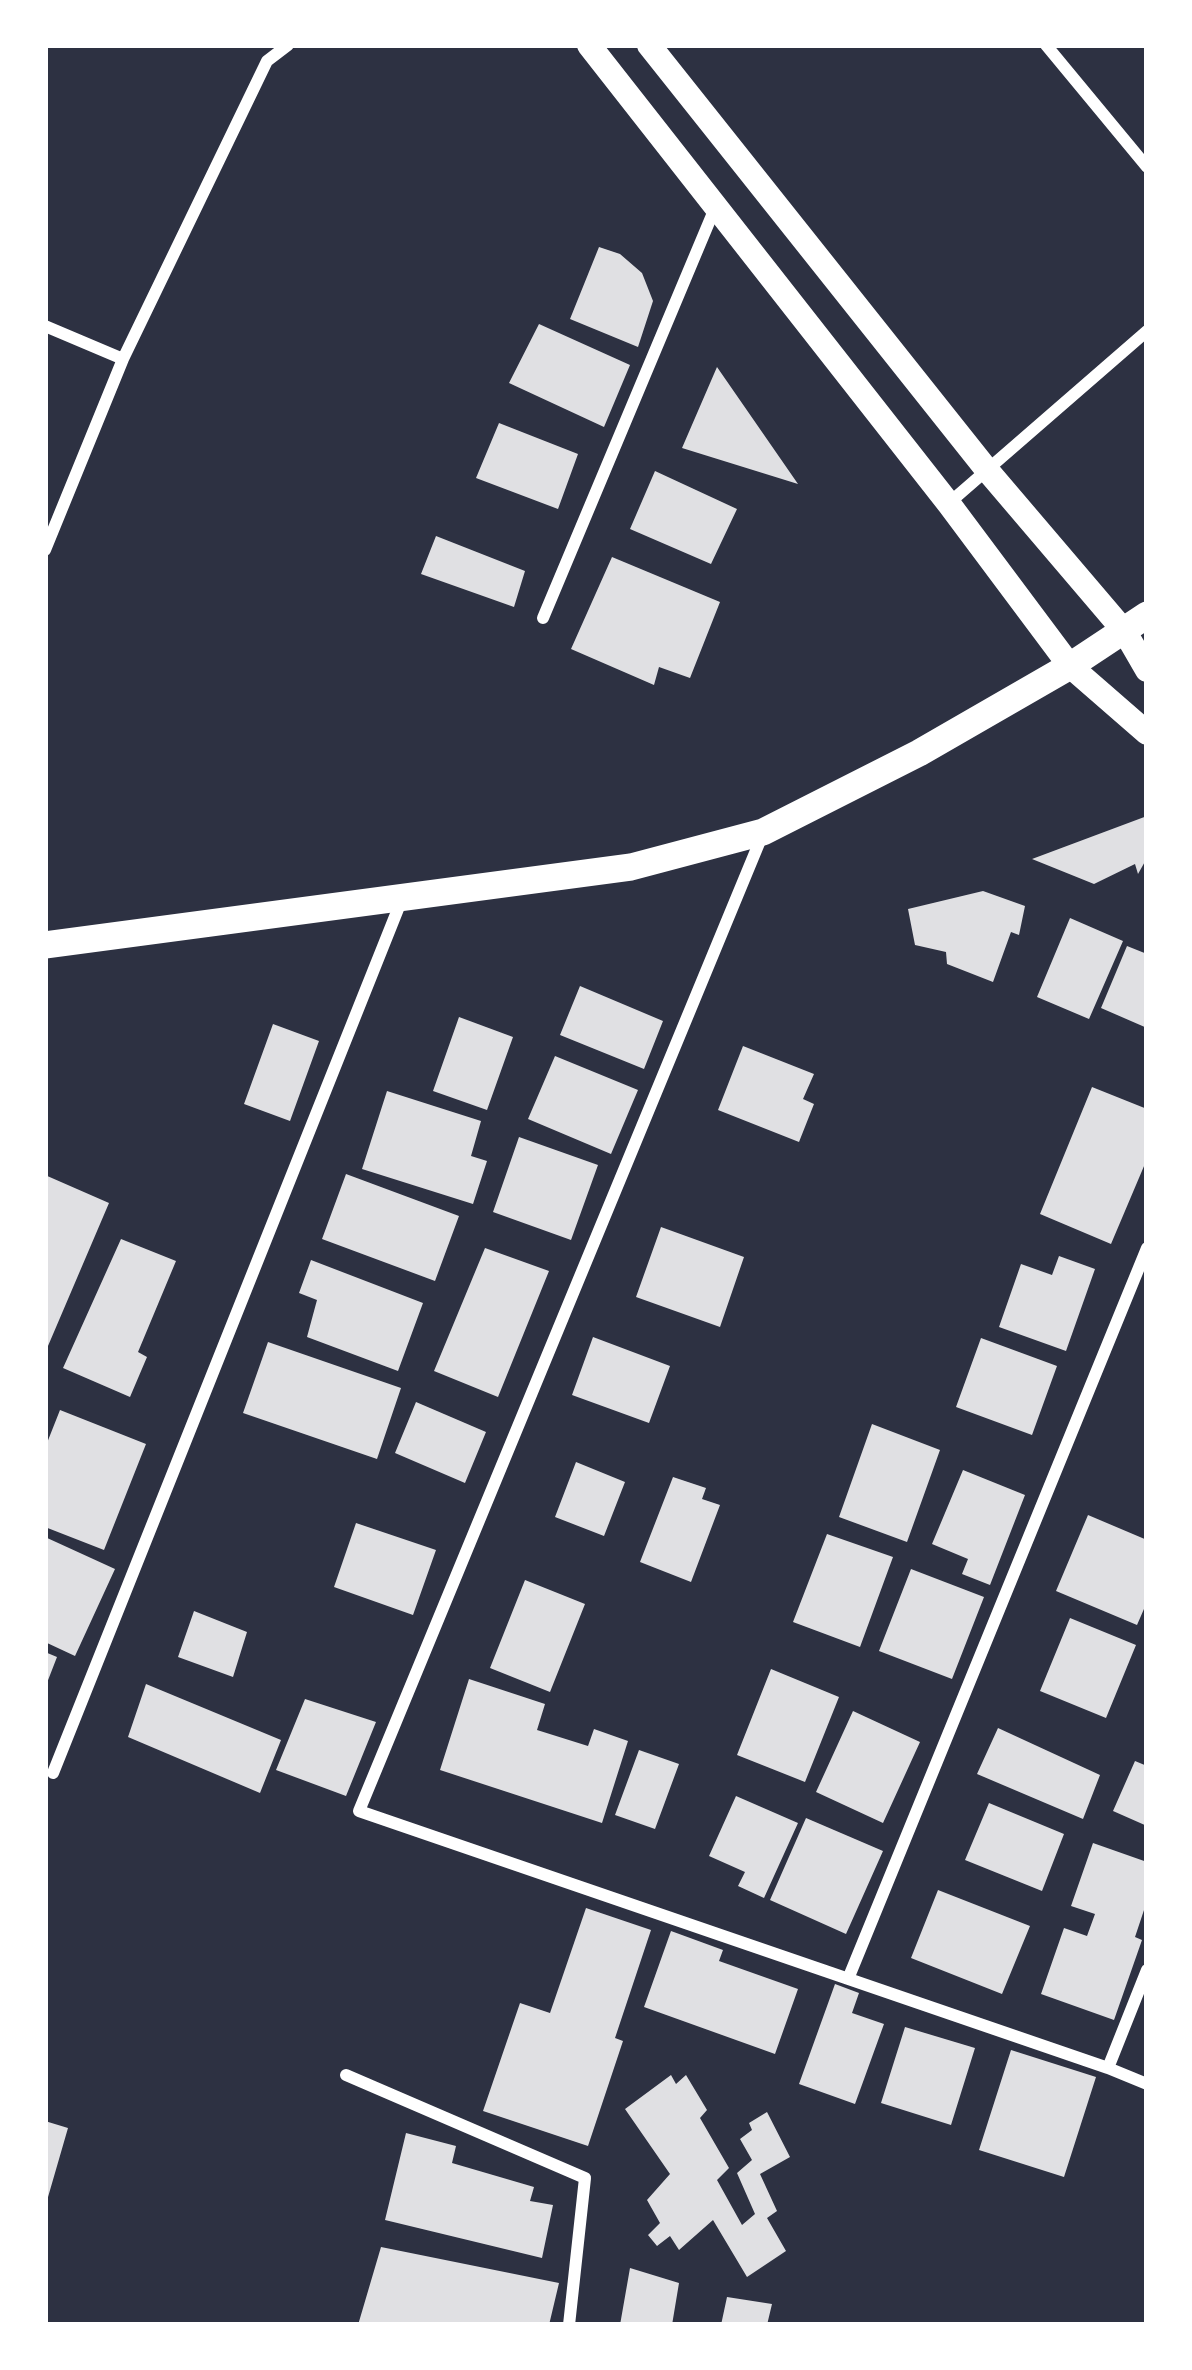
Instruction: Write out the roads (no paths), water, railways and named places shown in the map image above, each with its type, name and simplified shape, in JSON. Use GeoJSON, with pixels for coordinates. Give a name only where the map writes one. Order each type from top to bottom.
{"type":"FeatureCollection","features":[{"type":"Feature","properties":{"kind":"main road"},"geometry":{"type":"LineString","coordinates":[[589,45],[1070,666],[1147,733]]}},
{"type":"Feature","properties":{"kind":"main road"},"geometry":{"type":"LineString","coordinates":[[649,45],[987,470],[1136,624],[1147,670]]}},
{"type":"Feature","properties":{"kind":"main road"},"geometry":{"type":"LineString","coordinates":[[45,946],[631,866],[763,832],[919,752],[1136,624]]}},
{"type":"Feature","properties":{"kind":"street"},"geometry":{"type":"LineString","coordinates":[[45,550],[123,359],[267,61],[288,45]]}},
{"type":"Feature","properties":{"kind":"street"},"geometry":{"type":"LineString","coordinates":[[1046,45],[1147,167]]}},
{"type":"Feature","properties":{"kind":"street"},"geometry":{"type":"LineString","coordinates":[[543,618],[716,206]]}},
{"type":"Feature","properties":{"kind":"street"},"geometry":{"type":"LineString","coordinates":[[45,326],[123,359]]}},
{"type":"Feature","properties":{"kind":"street"},"geometry":{"type":"LineString","coordinates":[[949,504],[1147,331]]}},
{"type":"Feature","properties":{"kind":"street"},"geometry":{"type":"LineString","coordinates":[[763,832],[359,1811],[1147,2084]]}},
{"type":"Feature","properties":{"kind":"street"},"geometry":{"type":"LineString","coordinates":[[53,1773],[402,898]]}},
{"type":"Feature","properties":{"kind":"street"},"geometry":{"type":"LineString","coordinates":[[848,1979],[1147,1248]]}},
{"type":"Feature","properties":{"kind":"street"},"geometry":{"type":"LineString","coordinates":[[1108,2068],[1147,1970]]}},
{"type":"Feature","properties":{"kind":"street"},"geometry":{"type":"LineString","coordinates":[[346,2075],[585,2178],[569,2325]]}}]}
